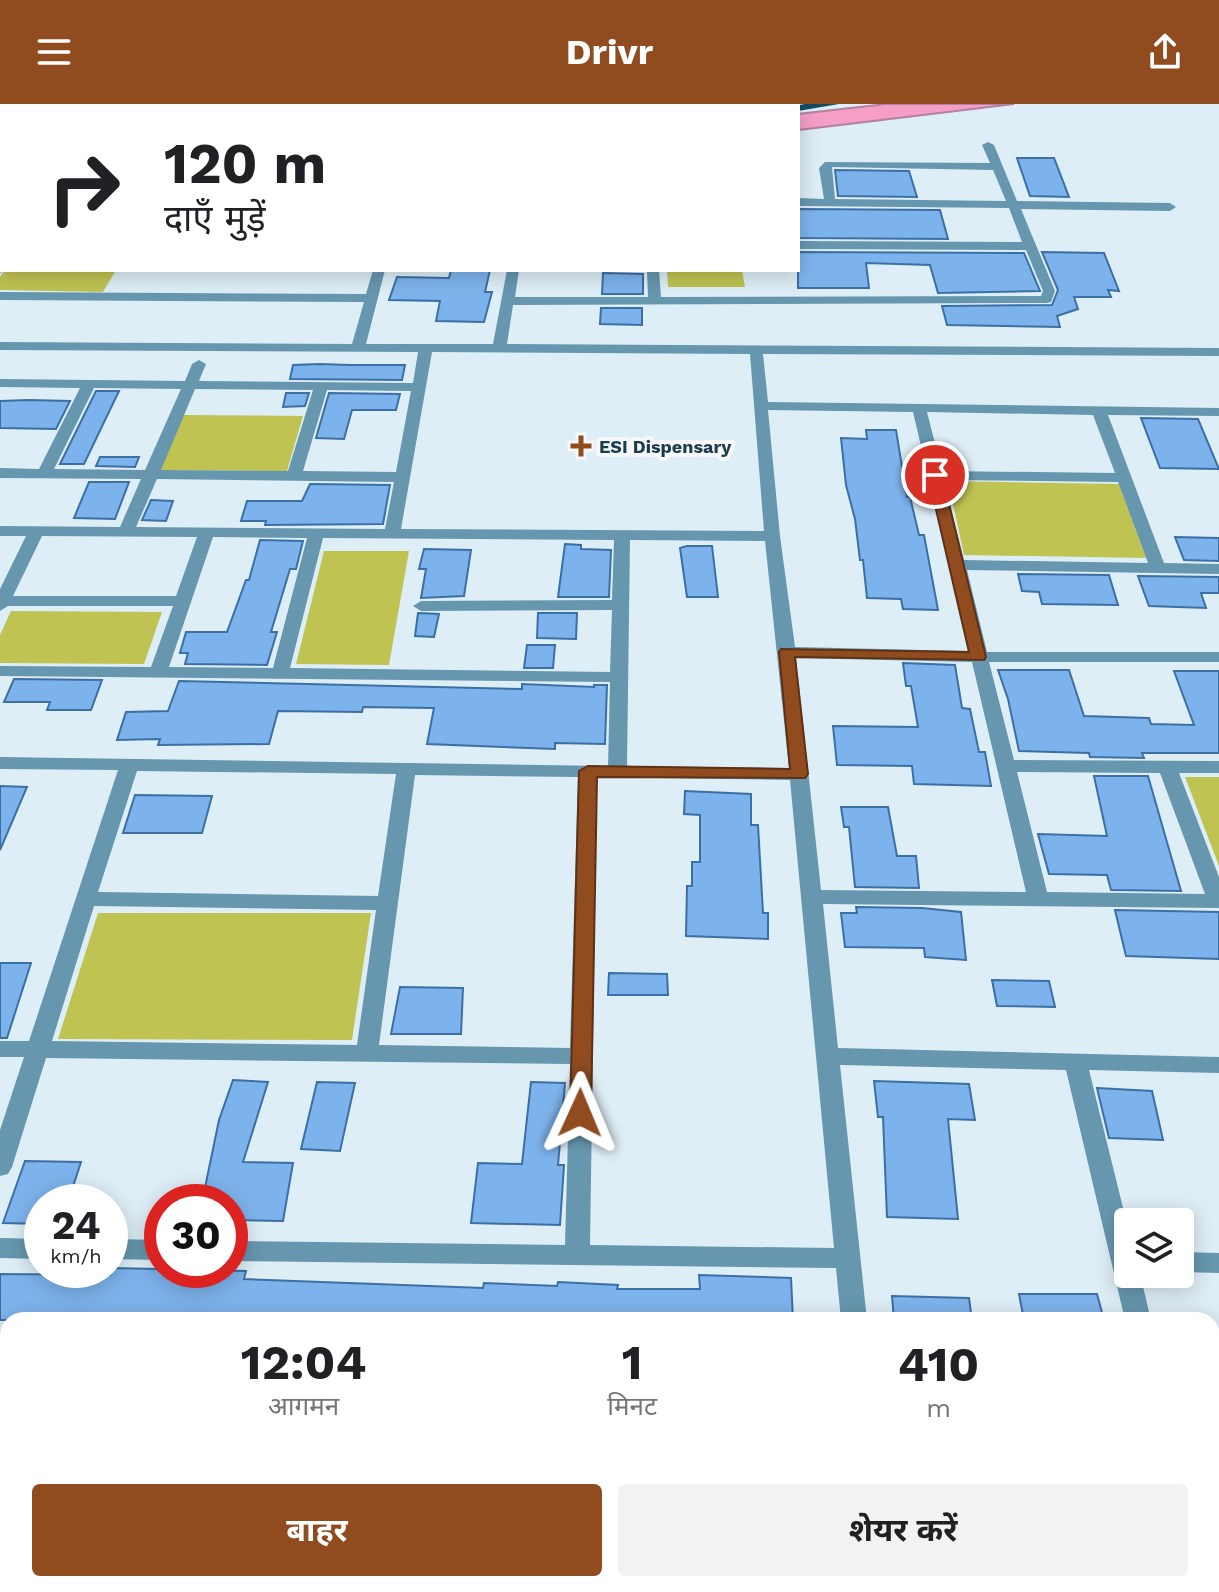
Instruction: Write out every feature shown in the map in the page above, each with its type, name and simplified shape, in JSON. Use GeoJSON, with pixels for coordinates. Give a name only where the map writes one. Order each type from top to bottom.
{"type":"FeatureCollection","features":[{"type":"Feature","properties":{"kind":"main road"},"geometry":{"type":"LineString","coordinates":[[800,108],[834,104]]}},
{"type":"Feature","properties":{"kind":"street"},"geometry":{"type":"LineString","coordinates":[[509,301],[1046,299],[1049,291],[988,145]]}},
{"type":"Feature","properties":{"kind":"street"},"geometry":{"type":"LineString","coordinates":[[830,202],[825,168],[829,164],[996,167]]}},
{"type":"Feature","properties":{"kind":"street"},"geometry":{"type":"LineString","coordinates":[[800,202],[1170,207]]}},
{"type":"Feature","properties":{"kind":"street"},"geometry":{"type":"LineString","coordinates":[[800,245],[1028,246]]}},
{"type":"Feature","properties":{"kind":"street"},"geometry":{"type":"LineString","coordinates":[[358,347],[378,272]]}},
{"type":"Feature","properties":{"kind":"street"},"geometry":{"type":"LineString","coordinates":[[499,349],[513,272]]}},
{"type":"Feature","properties":{"kind":"street"},"geometry":{"type":"LineString","coordinates":[[653,272],[655,300]]}},
{"type":"Feature","properties":{"kind":"street"},"geometry":{"type":"LineString","coordinates":[[0,296],[372,298]]}},
{"type":"Feature","properties":{"kind":"street"},"geometry":{"type":"LineString","coordinates":[[0,346],[1215,352],[1219,368]]}},
{"type":"Feature","properties":{"kind":"street"},"geometry":{"type":"LineString","coordinates":[[392,533],[426,348]]}},
{"type":"Feature","properties":{"kind":"street"},"geometry":{"type":"LineString","coordinates":[[756,349],[772,536],[787,652],[853,1312]]}},
{"type":"Feature","properties":{"kind":"street"},"geometry":{"type":"LineString","coordinates":[[126,532],[199,364]]}},
{"type":"Feature","properties":{"kind":"street"},"geometry":{"type":"LineString","coordinates":[[0,383],[419,387]]}},
{"type":"Feature","properties":{"kind":"street"},"geometry":{"type":"LineString","coordinates":[[44,474],[89,384]]}},
{"type":"Feature","properties":{"kind":"street"},"geometry":{"type":"LineString","coordinates":[[294,476],[321,387]]}},
{"type":"Feature","properties":{"kind":"street"},"geometry":{"type":"LineString","coordinates":[[762,406],[1219,412]]}},
{"type":"Feature","properties":{"kind":"street"},"geometry":{"type":"LineString","coordinates":[[919,408],[1038,899]]}},
{"type":"Feature","properties":{"kind":"street"},"geometry":{"type":"LineString","coordinates":[[1099,411],[1158,568]]}},
{"type":"Feature","properties":{"kind":"street"},"geometry":{"type":"LineString","coordinates":[[0,473],[402,477]]}},
{"type":"Feature","properties":{"kind":"street"},"geometry":{"type":"LineString","coordinates":[[935,475],[1125,478]]}},
{"type":"Feature","properties":{"kind":"street"},"geometry":{"type":"LineString","coordinates":[[0,531],[772,536]]}},
{"type":"Feature","properties":{"kind":"street"},"geometry":{"type":"LineString","coordinates":[[36,531],[1,603],[183,601]]}},
{"type":"Feature","properties":{"kind":"street"},"geometry":{"type":"LineString","coordinates":[[158,673],[207,532]]}},
{"type":"Feature","properties":{"kind":"street"},"geometry":{"type":"LineString","coordinates":[[280,674],[316,533]]}},
{"type":"Feature","properties":{"kind":"street"},"geometry":{"type":"LineString","coordinates":[[617,772],[622,535]]}},
{"type":"Feature","properties":{"kind":"street"},"geometry":{"type":"LineString","coordinates":[[956,565],[1219,569]]}},
{"type":"Feature","properties":{"kind":"street"},"geometry":{"type":"LineString","coordinates":[[421,606],[621,605]]}},
{"type":"Feature","properties":{"kind":"street"},"geometry":{"type":"LineString","coordinates":[[787,652],[978,657],[1219,657]]}},
{"type":"Feature","properties":{"kind":"street"},"geometry":{"type":"LineString","coordinates":[[0,671],[619,677]]}},
{"type":"Feature","properties":{"kind":"street"},"geometry":{"type":"LineString","coordinates":[[0,763],[799,774]]}},
{"type":"Feature","properties":{"kind":"street"},"geometry":{"type":"LineString","coordinates":[[0,1167],[129,765]]}},
{"type":"Feature","properties":{"kind":"street"},"geometry":{"type":"LineString","coordinates":[[1005,766],[1219,767]]}},
{"type":"Feature","properties":{"kind":"street"},"geometry":{"type":"LineString","coordinates":[[811,897],[1218,901],[1167,767]]}},
{"type":"Feature","properties":{"kind":"street"},"geometry":{"type":"LineString","coordinates":[[367,1053],[406,769]]}},
{"type":"Feature","properties":{"kind":"street"},"geometry":{"type":"LineString","coordinates":[[577,1255],[588,771]]}},
{"type":"Feature","properties":{"kind":"street"},"geometry":{"type":"LineString","coordinates":[[86,899],[387,903]]}},
{"type":"Feature","properties":{"kind":"street"},"geometry":{"type":"LineString","coordinates":[[0,1049],[582,1056]]}},
{"type":"Feature","properties":{"kind":"street"},"geometry":{"type":"LineString","coordinates":[[827,1056],[1219,1065]]}},
{"type":"Feature","properties":{"kind":"street"},"geometry":{"type":"LineString","coordinates":[[1075,1061],[1114,1214]]}},
{"type":"Feature","properties":{"kind":"street"},"geometry":{"type":"LineString","coordinates":[[0,1248],[24,1249]]}},
{"type":"Feature","properties":{"kind":"street"},"geometry":{"type":"LineString","coordinates":[[248,1251],[848,1258]]}},
{"type":"Feature","properties":{"kind":"street"},"geometry":{"type":"LineString","coordinates":[[1194,1262],[1219,1263]]}},
{"type":"Feature","properties":{"kind":"street"},"geometry":{"type":"LineString","coordinates":[[1131,1288],[1136,1312]]}},
{"type":"Feature","properties":{"kind":"shaded area"},"geometry":{"type":"Polygon","coordinates":[[[886,104],[1014,104],[800,130],[800,114],[886,104]]]}},
{"type":"Feature","properties":{"kind":"shaded area"},"geometry":{"type":"Polygon","coordinates":[[[4,272],[115,272],[103,292],[0,290],[0,277],[4,272]]]}},
{"type":"Feature","properties":{"kind":"shaded area"},"geometry":{"type":"Polygon","coordinates":[[[667,272],[742,272],[745,287],[668,287],[667,272]]]}},
{"type":"Feature","properties":{"kind":"shaded area"},"geometry":{"type":"Polygon","coordinates":[[[182,415],[303,416],[287,471],[161,470],[182,415]]]}},
{"type":"Feature","properties":{"kind":"shaded area"},"geometry":{"type":"Polygon","coordinates":[[[948,481],[1119,484],[1146,558],[964,555],[948,481]]]}},
{"type":"Feature","properties":{"kind":"shaded area"},"geometry":{"type":"Polygon","coordinates":[[[324,551],[409,551],[389,665],[296,664],[324,551]]]}},
{"type":"Feature","properties":{"kind":"shaded area"},"geometry":{"type":"Polygon","coordinates":[[[11,611],[162,612],[144,664],[0,663],[0,635],[11,611]]]}},
{"type":"Feature","properties":{"kind":"shaded area"},"geometry":{"type":"Polygon","coordinates":[[[1185,777],[1219,777],[1219,866],[1185,777]]]}},
{"type":"Feature","properties":{"kind":"shaded area"},"geometry":{"type":"Polygon","coordinates":[[[98,913],[371,913],[352,1040],[58,1039],[98,913]]]}},
{"type":"Feature","properties":{"kind":"building"},"geometry":{"type":"Polygon","coordinates":[[[1017,158],[1054,158],[1069,197],[1030,196],[1017,158]]]}},
{"type":"Feature","properties":{"kind":"building"},"geometry":{"type":"Polygon","coordinates":[[[835,170],[909,171],[917,197],[838,196],[835,170]]]}},
{"type":"Feature","properties":{"kind":"building"},"geometry":{"type":"Polygon","coordinates":[[[800,209],[940,210],[948,239],[800,238],[800,209]]]}},
{"type":"Feature","properties":{"kind":"building"},"geometry":{"type":"Polygon","coordinates":[[[800,252],[1024,253],[1040,291],[938,293],[930,265],[866,263],[869,288],[798,288],[800,252]]]}},
{"type":"Feature","properties":{"kind":"building"},"geometry":{"type":"Polygon","coordinates":[[[1042,252],[1104,253],[1119,291],[1108,290],[1111,297],[1074,297],[1078,309],[1057,316],[1060,327],[947,325],[942,306],[1052,305],[1058,290],[1042,252]]]}},
{"type":"Feature","properties":{"kind":"building"},"geometry":{"type":"Polygon","coordinates":[[[450,272],[490,272],[485,292],[492,292],[484,322],[436,321],[440,301],[389,300],[397,277],[449,278],[450,272]]]}},
{"type":"Feature","properties":{"kind":"building"},"geometry":{"type":"Polygon","coordinates":[[[603,273],[643,274],[643,294],[602,294],[603,273]]]}},
{"type":"Feature","properties":{"kind":"building"},"geometry":{"type":"Polygon","coordinates":[[[601,308],[642,308],[642,325],[600,324],[601,308]]]}},
{"type":"Feature","properties":{"kind":"building"},"geometry":{"type":"Polygon","coordinates":[[[293,365],[405,365],[402,380],[290,379],[293,365]]]}},
{"type":"Feature","properties":{"kind":"building"},"geometry":{"type":"Polygon","coordinates":[[[96,391],[119,391],[84,464],[60,464],[96,391]]]}},
{"type":"Feature","properties":{"kind":"building"},"geometry":{"type":"Polygon","coordinates":[[[286,393],[309,393],[305,406],[283,407],[286,393]]]}},
{"type":"Feature","properties":{"kind":"building"},"geometry":{"type":"Polygon","coordinates":[[[329,393],[400,394],[396,410],[352,410],[344,439],[316,438],[329,393]]]}},
{"type":"Feature","properties":{"kind":"building"},"geometry":{"type":"Polygon","coordinates":[[[0,401],[70,401],[56,429],[0,428],[0,401]]]}},
{"type":"Feature","properties":{"kind":"building"},"geometry":{"type":"Polygon","coordinates":[[[1141,418],[1198,419],[1219,469],[1160,468],[1141,418]]]}},
{"type":"Feature","properties":{"kind":"building"},"geometry":{"type":"Polygon","coordinates":[[[866,430],[896,430],[907,497],[910,497],[919,535],[924,535],[938,610],[903,609],[901,599],[867,598],[863,560],[860,560],[855,519],[846,485],[841,438],[867,439],[866,430]]]}},
{"type":"Feature","properties":{"kind":"building"},"geometry":{"type":"Polygon","coordinates":[[[100,457],[139,457],[135,467],[96,466],[100,457]]]}},
{"type":"Feature","properties":{"kind":"building"},"geometry":{"type":"Polygon","coordinates":[[[89,482],[129,482],[115,519],[74,518],[89,482]]]}},
{"type":"Feature","properties":{"kind":"building"},"geometry":{"type":"Polygon","coordinates":[[[310,484],[390,485],[383,524],[265,525],[266,521],[241,521],[247,501],[302,501],[310,484]]]}},
{"type":"Feature","properties":{"kind":"building"},"geometry":{"type":"Polygon","coordinates":[[[151,500],[173,501],[166,521],[142,520],[151,500]]]}},
{"type":"Feature","properties":{"kind":"building"},"geometry":{"type":"Polygon","coordinates":[[[1175,537],[1219,538],[1219,561],[1184,560],[1175,537]]]}},
{"type":"Feature","properties":{"kind":"building"},"geometry":{"type":"Polygon","coordinates":[[[260,540],[303,541],[296,569],[290,569],[271,632],[277,632],[267,665],[185,664],[188,653],[180,653],[186,632],[227,632],[246,580],[249,580],[260,540]]]}},
{"type":"Feature","properties":{"kind":"building"},"geometry":{"type":"Polygon","coordinates":[[[565,544],[581,545],[581,549],[611,550],[609,597],[558,597],[565,544]]]}},
{"type":"Feature","properties":{"kind":"building"},"geometry":{"type":"Polygon","coordinates":[[[712,546],[718,597],[687,597],[680,548],[712,546]]]}},
{"type":"Feature","properties":{"kind":"building"},"geometry":{"type":"Polygon","coordinates":[[[424,549],[471,550],[464,596],[421,598],[426,569],[419,569],[424,549]]]}},
{"type":"Feature","properties":{"kind":"building"},"geometry":{"type":"Polygon","coordinates":[[[1018,574],[1109,575],[1118,605],[1042,604],[1039,592],[1022,591],[1018,574]]]}},
{"type":"Feature","properties":{"kind":"building"},"geometry":{"type":"Polygon","coordinates":[[[1138,576],[1219,577],[1219,593],[1201,593],[1206,608],[1149,606],[1138,576]]]}},
{"type":"Feature","properties":{"kind":"building"},"geometry":{"type":"Polygon","coordinates":[[[418,613],[439,614],[434,637],[415,636],[418,613]]]}},
{"type":"Feature","properties":{"kind":"building"},"geometry":{"type":"Polygon","coordinates":[[[538,613],[577,613],[576,639],[537,638],[538,613]]]}},
{"type":"Feature","properties":{"kind":"building"},"geometry":{"type":"Polygon","coordinates":[[[527,645],[555,645],[553,668],[524,668],[527,645]]]}},
{"type":"Feature","properties":{"kind":"building"},"geometry":{"type":"Polygon","coordinates":[[[903,663],[955,665],[962,708],[970,709],[979,752],[985,752],[991,786],[914,784],[912,766],[837,765],[833,726],[918,727],[911,686],[906,686],[903,663]]]}},
{"type":"Feature","properties":{"kind":"building"},"geometry":{"type":"Polygon","coordinates":[[[998,670],[1069,670],[1084,716],[1149,718],[1151,724],[1194,725],[1174,671],[1219,671],[1219,753],[1142,753],[1144,758],[1019,751],[1008,699],[998,670]]]}},
{"type":"Feature","properties":{"kind":"building"},"geometry":{"type":"Polygon","coordinates":[[[14,679],[102,680],[91,710],[47,710],[50,702],[4,702],[14,679]]]}},
{"type":"Feature","properties":{"kind":"building"},"geometry":{"type":"Polygon","coordinates":[[[179,681],[522,689],[522,684],[607,685],[605,744],[555,743],[555,749],[427,744],[434,708],[363,707],[362,712],[278,711],[269,744],[158,745],[160,739],[117,740],[126,712],[168,711],[179,681]]]}},
{"type":"Feature","properties":{"kind":"building"},"geometry":{"type":"Polygon","coordinates":[[[1094,776],[1148,776],[1181,891],[1111,890],[1107,875],[1049,874],[1038,834],[1107,836],[1094,776]]]}},
{"type":"Feature","properties":{"kind":"building"},"geometry":{"type":"Polygon","coordinates":[[[0,786],[27,787],[0,850],[0,786]]]}},
{"type":"Feature","properties":{"kind":"building"},"geometry":{"type":"Polygon","coordinates":[[[685,791],[751,794],[751,825],[758,825],[763,913],[768,913],[768,939],[686,936],[687,886],[692,886],[692,862],[700,862],[700,815],[684,814],[685,791]]]}},
{"type":"Feature","properties":{"kind":"building"},"geometry":{"type":"Polygon","coordinates":[[[135,795],[212,796],[202,833],[123,833],[135,795]]]}},
{"type":"Feature","properties":{"kind":"building"},"geometry":{"type":"Polygon","coordinates":[[[841,807],[888,807],[897,856],[916,856],[919,888],[855,887],[849,827],[844,827],[841,807]]]}},
{"type":"Feature","properties":{"kind":"building"},"geometry":{"type":"Polygon","coordinates":[[[856,907],[961,912],[966,960],[925,957],[924,948],[845,947],[841,913],[857,913],[856,907]]]}},
{"type":"Feature","properties":{"kind":"building"},"geometry":{"type":"Polygon","coordinates":[[[1115,910],[1219,912],[1219,959],[1126,956],[1115,910]]]}},
{"type":"Feature","properties":{"kind":"building"},"geometry":{"type":"Polygon","coordinates":[[[0,963],[31,963],[7,1038],[0,1038],[0,963]]]}},
{"type":"Feature","properties":{"kind":"building"},"geometry":{"type":"Polygon","coordinates":[[[609,973],[667,974],[668,995],[608,995],[609,973]]]}},
{"type":"Feature","properties":{"kind":"building"},"geometry":{"type":"Polygon","coordinates":[[[992,980],[1049,981],[1055,1007],[997,1006],[992,980]]]}},
{"type":"Feature","properties":{"kind":"building"},"geometry":{"type":"Polygon","coordinates":[[[400,987],[463,988],[461,1034],[391,1034],[400,987]]]}},
{"type":"Feature","properties":{"kind":"building"},"geometry":{"type":"Polygon","coordinates":[[[233,1080],[268,1082],[243,1162],[293,1163],[283,1221],[248,1220],[248,1184],[206,1184],[219,1120],[233,1080]]]}},
{"type":"Feature","properties":{"kind":"building"},"geometry":{"type":"Polygon","coordinates":[[[874,1081],[969,1084],[975,1120],[948,1119],[958,1219],[887,1217],[883,1117],[878,1117],[874,1081]]]}},
{"type":"Feature","properties":{"kind":"building"},"geometry":{"type":"Polygon","coordinates":[[[317,1082],[355,1083],[340,1151],[301,1149],[317,1082]]]}},
{"type":"Feature","properties":{"kind":"building"},"geometry":{"type":"Polygon","coordinates":[[[531,1082],[565,1083],[558,1165],[564,1165],[560,1225],[471,1223],[478,1163],[522,1164],[531,1082]]]}},
{"type":"Feature","properties":{"kind":"building"},"geometry":{"type":"Polygon","coordinates":[[[1097,1088],[1152,1091],[1163,1140],[1109,1138],[1097,1088]]]}},
{"type":"Feature","properties":{"kind":"building"},"geometry":{"type":"Polygon","coordinates":[[[25,1161],[81,1162],[74,1184],[24,1184],[24,1224],[3,1223],[25,1161]]]}},
{"type":"Feature","properties":{"kind":"building"},"geometry":{"type":"Polygon","coordinates":[[[128,1268],[144,1269],[144,1288],[248,1288],[248,1279],[483,1288],[484,1283],[557,1286],[558,1282],[618,1285],[617,1289],[700,1289],[699,1275],[791,1278],[793,1312],[0,1312],[0,1274],[24,1274],[24,1288],[128,1288],[128,1268]]]}},
{"type":"Feature","properties":{"kind":"building"},"geometry":{"type":"Polygon","coordinates":[[[1019,1294],[1097,1294],[1102,1312],[1022,1312],[1019,1294]]]}},
{"type":"Feature","properties":{"kind":"building"},"geometry":{"type":"Polygon","coordinates":[[[892,1296],[969,1298],[971,1312],[893,1312],[892,1296]]]}},
{"type":"Feature","properties":{"kind":"place","name":"ESI Dispensary"},"geometry":{"type":"Point","coordinates":[581,446]}},
{"type":"Feature","properties":{"kind":"route"},"geometry":{"type":"LineString","coordinates":[[580,1113],[588,771],[799,774],[787,652],[978,657],[935,475]]}}]}
